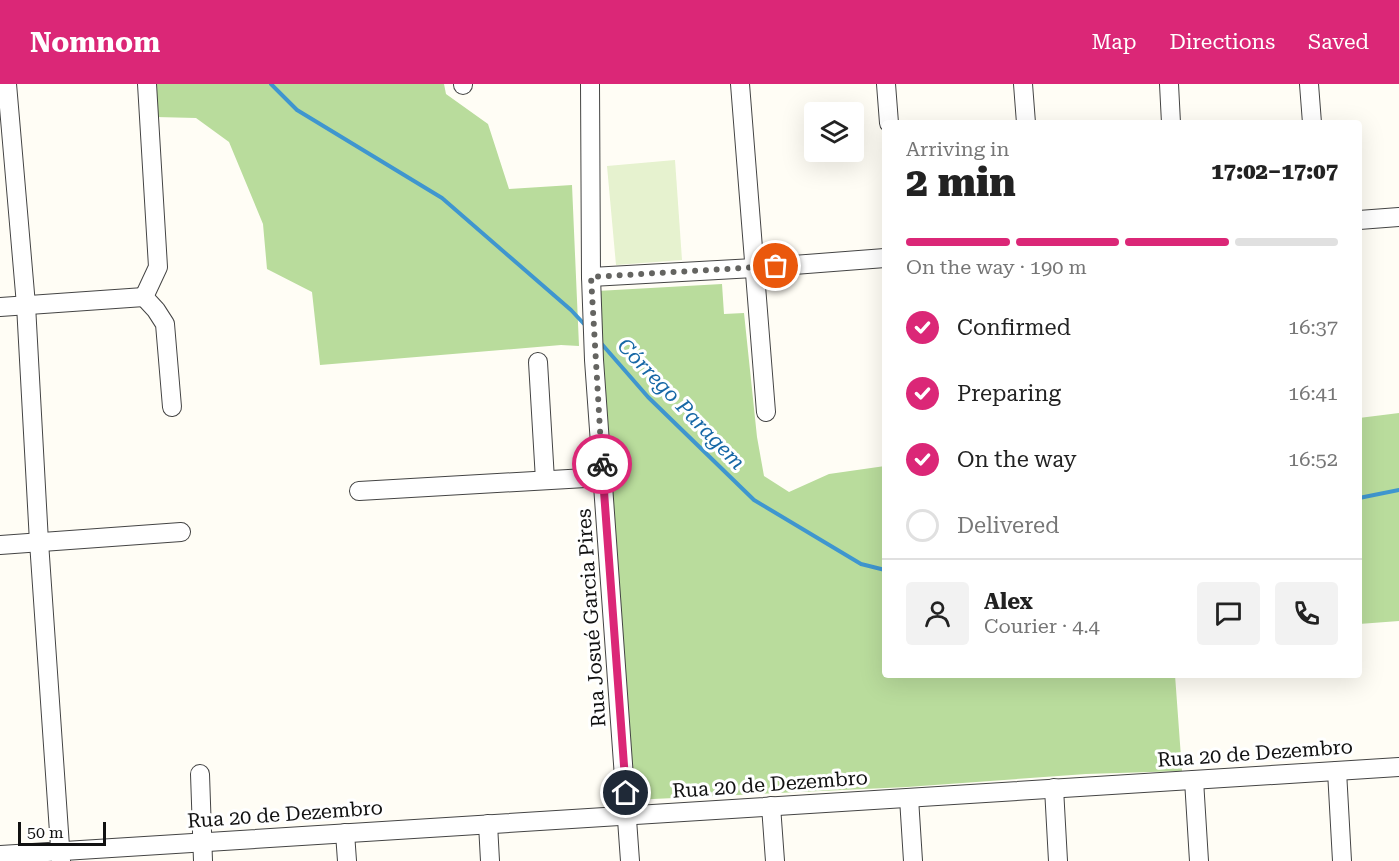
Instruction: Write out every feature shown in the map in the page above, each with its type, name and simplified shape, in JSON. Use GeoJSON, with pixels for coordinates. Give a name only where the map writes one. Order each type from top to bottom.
{"type":"FeatureCollection","features":[{"type":"Feature","properties":{"kind":"street"},"geometry":{"type":"LineString","coordinates":[[7,84],[26,305],[39,542],[61,856]]}},
{"type":"Feature","properties":{"kind":"street"},"geometry":{"type":"LineString","coordinates":[[144,297],[158,267],[147,84]]}},
{"type":"Feature","properties":{"kind":"street","name":"Rua Josué Garcia Pires"},"geometry":{"type":"LineString","coordinates":[[590,84],[594,360],[630,861]]}},
{"type":"Feature","properties":{"kind":"street"},"geometry":{"type":"LineString","coordinates":[[740,84],[766,412]]}},
{"type":"Feature","properties":{"kind":"street"},"geometry":{"type":"LineString","coordinates":[[886,84],[889,120]]}},
{"type":"Feature","properties":{"kind":"street"},"geometry":{"type":"LineString","coordinates":[[1023,84],[1026,120]]}},
{"type":"Feature","properties":{"kind":"street"},"geometry":{"type":"LineString","coordinates":[[1169,84],[1172,120]]}},
{"type":"Feature","properties":{"kind":"street"},"geometry":{"type":"LineString","coordinates":[[1309,84],[1312,120]]}},
{"type":"Feature","properties":{"kind":"street"},"geometry":{"type":"LineString","coordinates":[[1362,220],[1399,217]]}},
{"type":"Feature","properties":{"kind":"street"},"geometry":{"type":"LineString","coordinates":[[591,277],[882,258]]}},
{"type":"Feature","properties":{"kind":"street"},"geometry":{"type":"LineString","coordinates":[[0,307],[144,297]]}},
{"type":"Feature","properties":{"kind":"street"},"geometry":{"type":"LineString","coordinates":[[144,297],[165,324],[172,407]]}},
{"type":"Feature","properties":{"kind":"street"},"geometry":{"type":"LineString","coordinates":[[538,362],[545,480]]}},
{"type":"Feature","properties":{"kind":"street"},"geometry":{"type":"LineString","coordinates":[[359,491],[603,477]]}},
{"type":"Feature","properties":{"kind":"street"},"geometry":{"type":"LineString","coordinates":[[0,545],[181,532]]}},
{"type":"Feature","properties":{"kind":"street","name":"Rua 20 de Dezembro"},"geometry":{"type":"LineString","coordinates":[[0,855],[61,856],[202,842],[1399,767]]}},
{"type":"Feature","properties":{"kind":"street"},"geometry":{"type":"LineString","coordinates":[[1336,771],[1342,861]]}},
{"type":"Feature","properties":{"kind":"street"},"geometry":{"type":"LineString","coordinates":[[200,774],[203,861]]}},
{"type":"Feature","properties":{"kind":"street"},"geometry":{"type":"LineString","coordinates":[[1194,780],[1199,861]]}},
{"type":"Feature","properties":{"kind":"street"},"geometry":{"type":"LineString","coordinates":[[1054,788],[1058,861]]}},
{"type":"Feature","properties":{"kind":"street"},"geometry":{"type":"LineString","coordinates":[[909,798],[913,861]]}},
{"type":"Feature","properties":{"kind":"street"},"geometry":{"type":"LineString","coordinates":[[771,806],[775,861]]}},
{"type":"Feature","properties":{"kind":"street"},"geometry":{"type":"LineString","coordinates":[[488,824],[490,861]]}},
{"type":"Feature","properties":{"kind":"street"},"geometry":{"type":"LineString","coordinates":[[345,833],[346,861]]}},
{"type":"Feature","properties":{"kind":"green space"},"geometry":{"type":"Polygon","coordinates":[[[153,84],[444,84],[446,94],[488,124],[509,189],[572,185],[579,346],[561,345],[320,365],[312,292],[267,269],[263,224],[229,142],[196,118],[156,117],[153,84]]]}},
{"type":"Feature","properties":{"kind":"green space"},"geometry":{"type":"Polygon","coordinates":[[[675,160],[682,260],[616,265],[607,166],[675,160]]]}},
{"type":"Feature","properties":{"kind":"green space"},"geometry":{"type":"Polygon","coordinates":[[[722,284],[724,314],[744,313],[757,437],[764,476],[789,492],[829,474],[882,466],[882,678],[1175,678],[1182,771],[1086,774],[907,787],[632,800],[597,291],[722,284]]]}},
{"type":"Feature","properties":{"kind":"green space"},"geometry":{"type":"Polygon","coordinates":[[[1399,413],[1399,621],[1362,624],[1362,418],[1399,413]]]}},
{"type":"Feature","properties":{"kind":"waterway","name":"Córrego Paragem"},"geometry":{"type":"LineString","coordinates":[[271,84],[297,110],[442,198],[571,310],[585,325]]}},
{"type":"Feature","properties":{"kind":"waterway","name":"Córrego Paragem"},"geometry":{"type":"LineString","coordinates":[[600,342],[648,397],[754,500],[861,564],[882,569]]}},
{"type":"Feature","properties":{"kind":"waterway","name":"Córrego Paragem"},"geometry":{"type":"LineString","coordinates":[[1362,497],[1399,490]]}},
{"type":"Feature","properties":{"kind":"way so far"},"geometry":{"type":"LineString","coordinates":[[602,464],[594,360],[591,277],[776,266]]}},
{"type":"Feature","properties":{"kind":"route"},"geometry":{"type":"LineString","coordinates":[[602,464],[626,793]]}}]}
